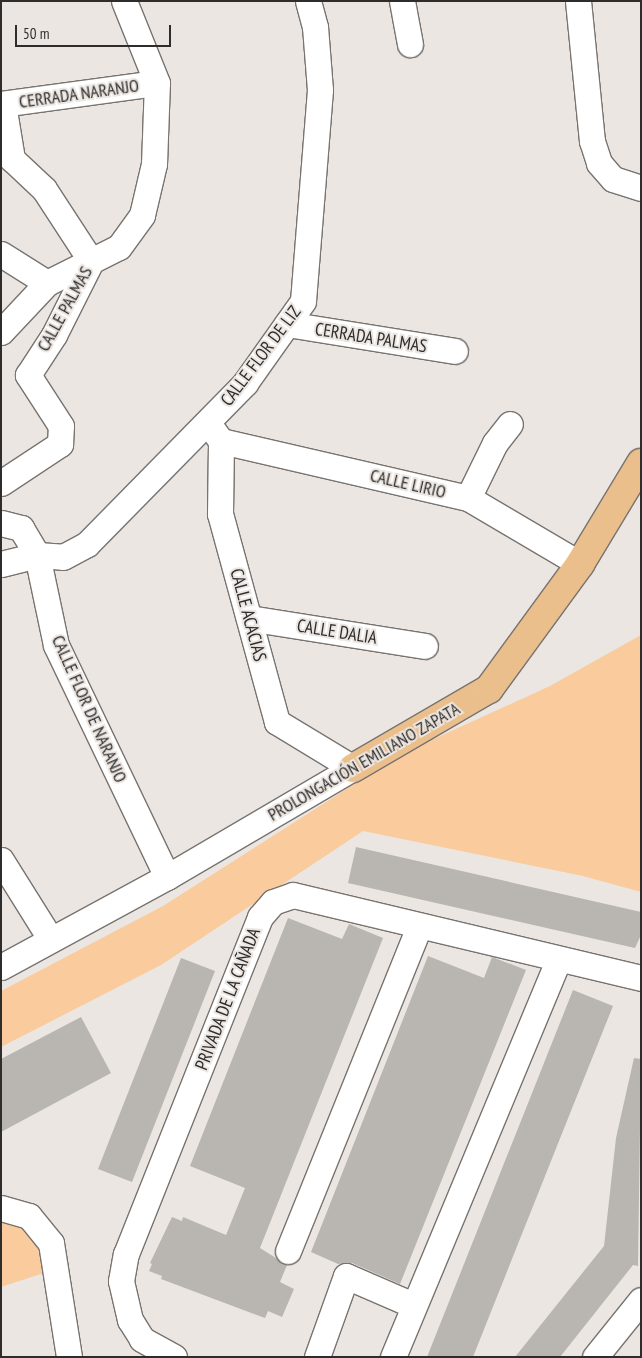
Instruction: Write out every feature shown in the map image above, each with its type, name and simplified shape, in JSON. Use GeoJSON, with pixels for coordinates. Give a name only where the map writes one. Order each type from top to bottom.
{"type":"FeatureCollection","features":[{"type":"Feature","properties":{"kind":"main road","name":"PROLONGACIÓN EMILIANO ZAPATA"},"geometry":{"type":"LineString","coordinates":[[353,768],[488,688],[580,564],[641,464]]}},
{"type":"Feature","properties":{"kind":"street","name":"CALLE PALMAS"},"geometry":{"type":"LineString","coordinates":[[1,483],[60,444],[61,426],[28,375],[54,335],[91,261],[119,247],[142,215],[154,164],[157,82],[124,1]]}},
{"type":"Feature","properties":{"kind":"street","name":"CALLE FLOR DE LIZ"},"geometry":{"type":"LineString","coordinates":[[1,564],[36,555],[63,557],[87,544],[215,432],[245,383],[303,301],[320,90],[315,27],[308,1]]}},
{"type":"Feature","properties":{"kind":"street"},"geometry":{"type":"LineString","coordinates":[[402,1],[410,44]]}},
{"type":"Feature","properties":{"kind":"street"},"geometry":{"type":"LineString","coordinates":[[578,1],[592,140],[598,163],[613,179],[641,188]]}},
{"type":"Feature","properties":{"kind":"street","name":"CERRADA NARANJO"},"geometry":{"type":"LineString","coordinates":[[2,104],[157,82]]}},
{"type":"Feature","properties":{"kind":"street"},"geometry":{"type":"LineString","coordinates":[[1,332],[47,282],[91,261],[44,189],[12,159],[2,104]]}},
{"type":"Feature","properties":{"kind":"street"},"geometry":{"type":"LineString","coordinates":[[1,254],[47,282]]}},
{"type":"Feature","properties":{"kind":"street","name":"CERRADA PALMAS"},"geometry":{"type":"LineString","coordinates":[[287,324],[455,351]]}},
{"type":"Feature","properties":{"kind":"street"},"geometry":{"type":"LineString","coordinates":[[468,498],[496,443],[510,424]]}},
{"type":"Feature","properties":{"kind":"street","name":"CALLE LIRIO"},"geometry":{"type":"LineString","coordinates":[[215,432],[468,498],[580,564]]}},
{"type":"Feature","properties":{"kind":"street","name":"CALLE ACACIAS"},"geometry":{"type":"LineString","coordinates":[[215,432],[220,514],[277,722],[353,768]]}},
{"type":"Feature","properties":{"kind":"street","name":"CALLE FLOR DE NARANJO"},"geometry":{"type":"LineString","coordinates":[[1,523],[21,528],[36,555],[56,646],[167,878]]}},
{"type":"Feature","properties":{"kind":"street","name":"CALLE DALIA"},"geometry":{"type":"LineString","coordinates":[[249,618],[425,646]]}},
{"type":"Feature","properties":{"kind":"street","name":"PROLONGACIÓN EMILIANO ZAPATA"},"geometry":{"type":"LineString","coordinates":[[1,967],[167,878],[353,768]]}},
{"type":"Feature","properties":{"kind":"street"},"geometry":{"type":"LineString","coordinates":[[1,860],[51,940]]}},
{"type":"Feature","properties":{"kind":"street","name":"PRIVADA DE LA CAÑADA"},"geometry":{"type":"LineString","coordinates":[[174,1357],[142,1339],[130,1320],[120,1281],[126,1254],[260,917],[273,902],[294,895],[558,960],[641,978]]}},
{"type":"Feature","properties":{"kind":"street"},"geometry":{"type":"LineString","coordinates":[[288,1251],[419,926]]}},
{"type":"Feature","properties":{"kind":"street"},"geometry":{"type":"LineString","coordinates":[[393,1357],[558,960]]}},
{"type":"Feature","properties":{"kind":"street"},"geometry":{"type":"LineString","coordinates":[[1,1208],[29,1216],[51,1243],[69,1357]]}},
{"type":"Feature","properties":{"kind":"street"},"geometry":{"type":"LineString","coordinates":[[317,1357],[346,1276],[413,1305]]}},
{"type":"Feature","properties":{"kind":"street"},"geometry":{"type":"LineString","coordinates":[[595,1357],[641,1300]]}},
{"type":"Feature","properties":{"kind":"shaded area"},"geometry":{"type":"Polygon","coordinates":[[[641,635],[641,892],[583,876],[363,831],[161,965],[1,1047],[1,991],[163,906],[403,753],[550,686],[641,635]]]}},
{"type":"Feature","properties":{"kind":"shaded area"},"geometry":{"type":"Polygon","coordinates":[[[1,1222],[29,1225],[47,1272],[1,1287],[1,1222]]]}},
{"type":"Feature","properties":{"kind":"building"},"geometry":{"type":"Polygon","coordinates":[[[356,847],[641,912],[641,935],[635,948],[348,883],[356,847]]]}},
{"type":"Feature","properties":{"kind":"building"},"geometry":{"type":"Polygon","coordinates":[[[288,918],[342,939],[349,924],[383,938],[260,1248],[287,1265],[280,1282],[294,1289],[282,1317],[268,1311],[265,1318],[161,1279],[162,1276],[149,1271],[152,1264],[150,1263],[172,1217],[182,1221],[183,1217],[226,1235],[245,1188],[190,1166],[288,918]]]}},
{"type":"Feature","properties":{"kind":"building"},"geometry":{"type":"Polygon","coordinates":[[[428,956],[484,978],[492,957],[526,970],[400,1284],[352,1263],[338,1264],[311,1252],[428,956]]]}},
{"type":"Feature","properties":{"kind":"building"},"geometry":{"type":"Polygon","coordinates":[[[181,958],[215,971],[132,1182],[98,1169],[181,958]]]}},
{"type":"Feature","properties":{"kind":"building"},"geometry":{"type":"Polygon","coordinates":[[[573,990],[613,1006],[473,1357],[427,1357],[573,990]]]}},
{"type":"Feature","properties":{"kind":"building"},"geometry":{"type":"Polygon","coordinates":[[[81,1017],[111,1073],[1,1132],[1,1059],[81,1017]]]}},
{"type":"Feature","properties":{"kind":"building"},"geometry":{"type":"Polygon","coordinates":[[[634,1058],[641,1059],[638,1266],[633,1265],[560,1357],[515,1357],[604,1246],[616,1138],[634,1058]]]}}]}
